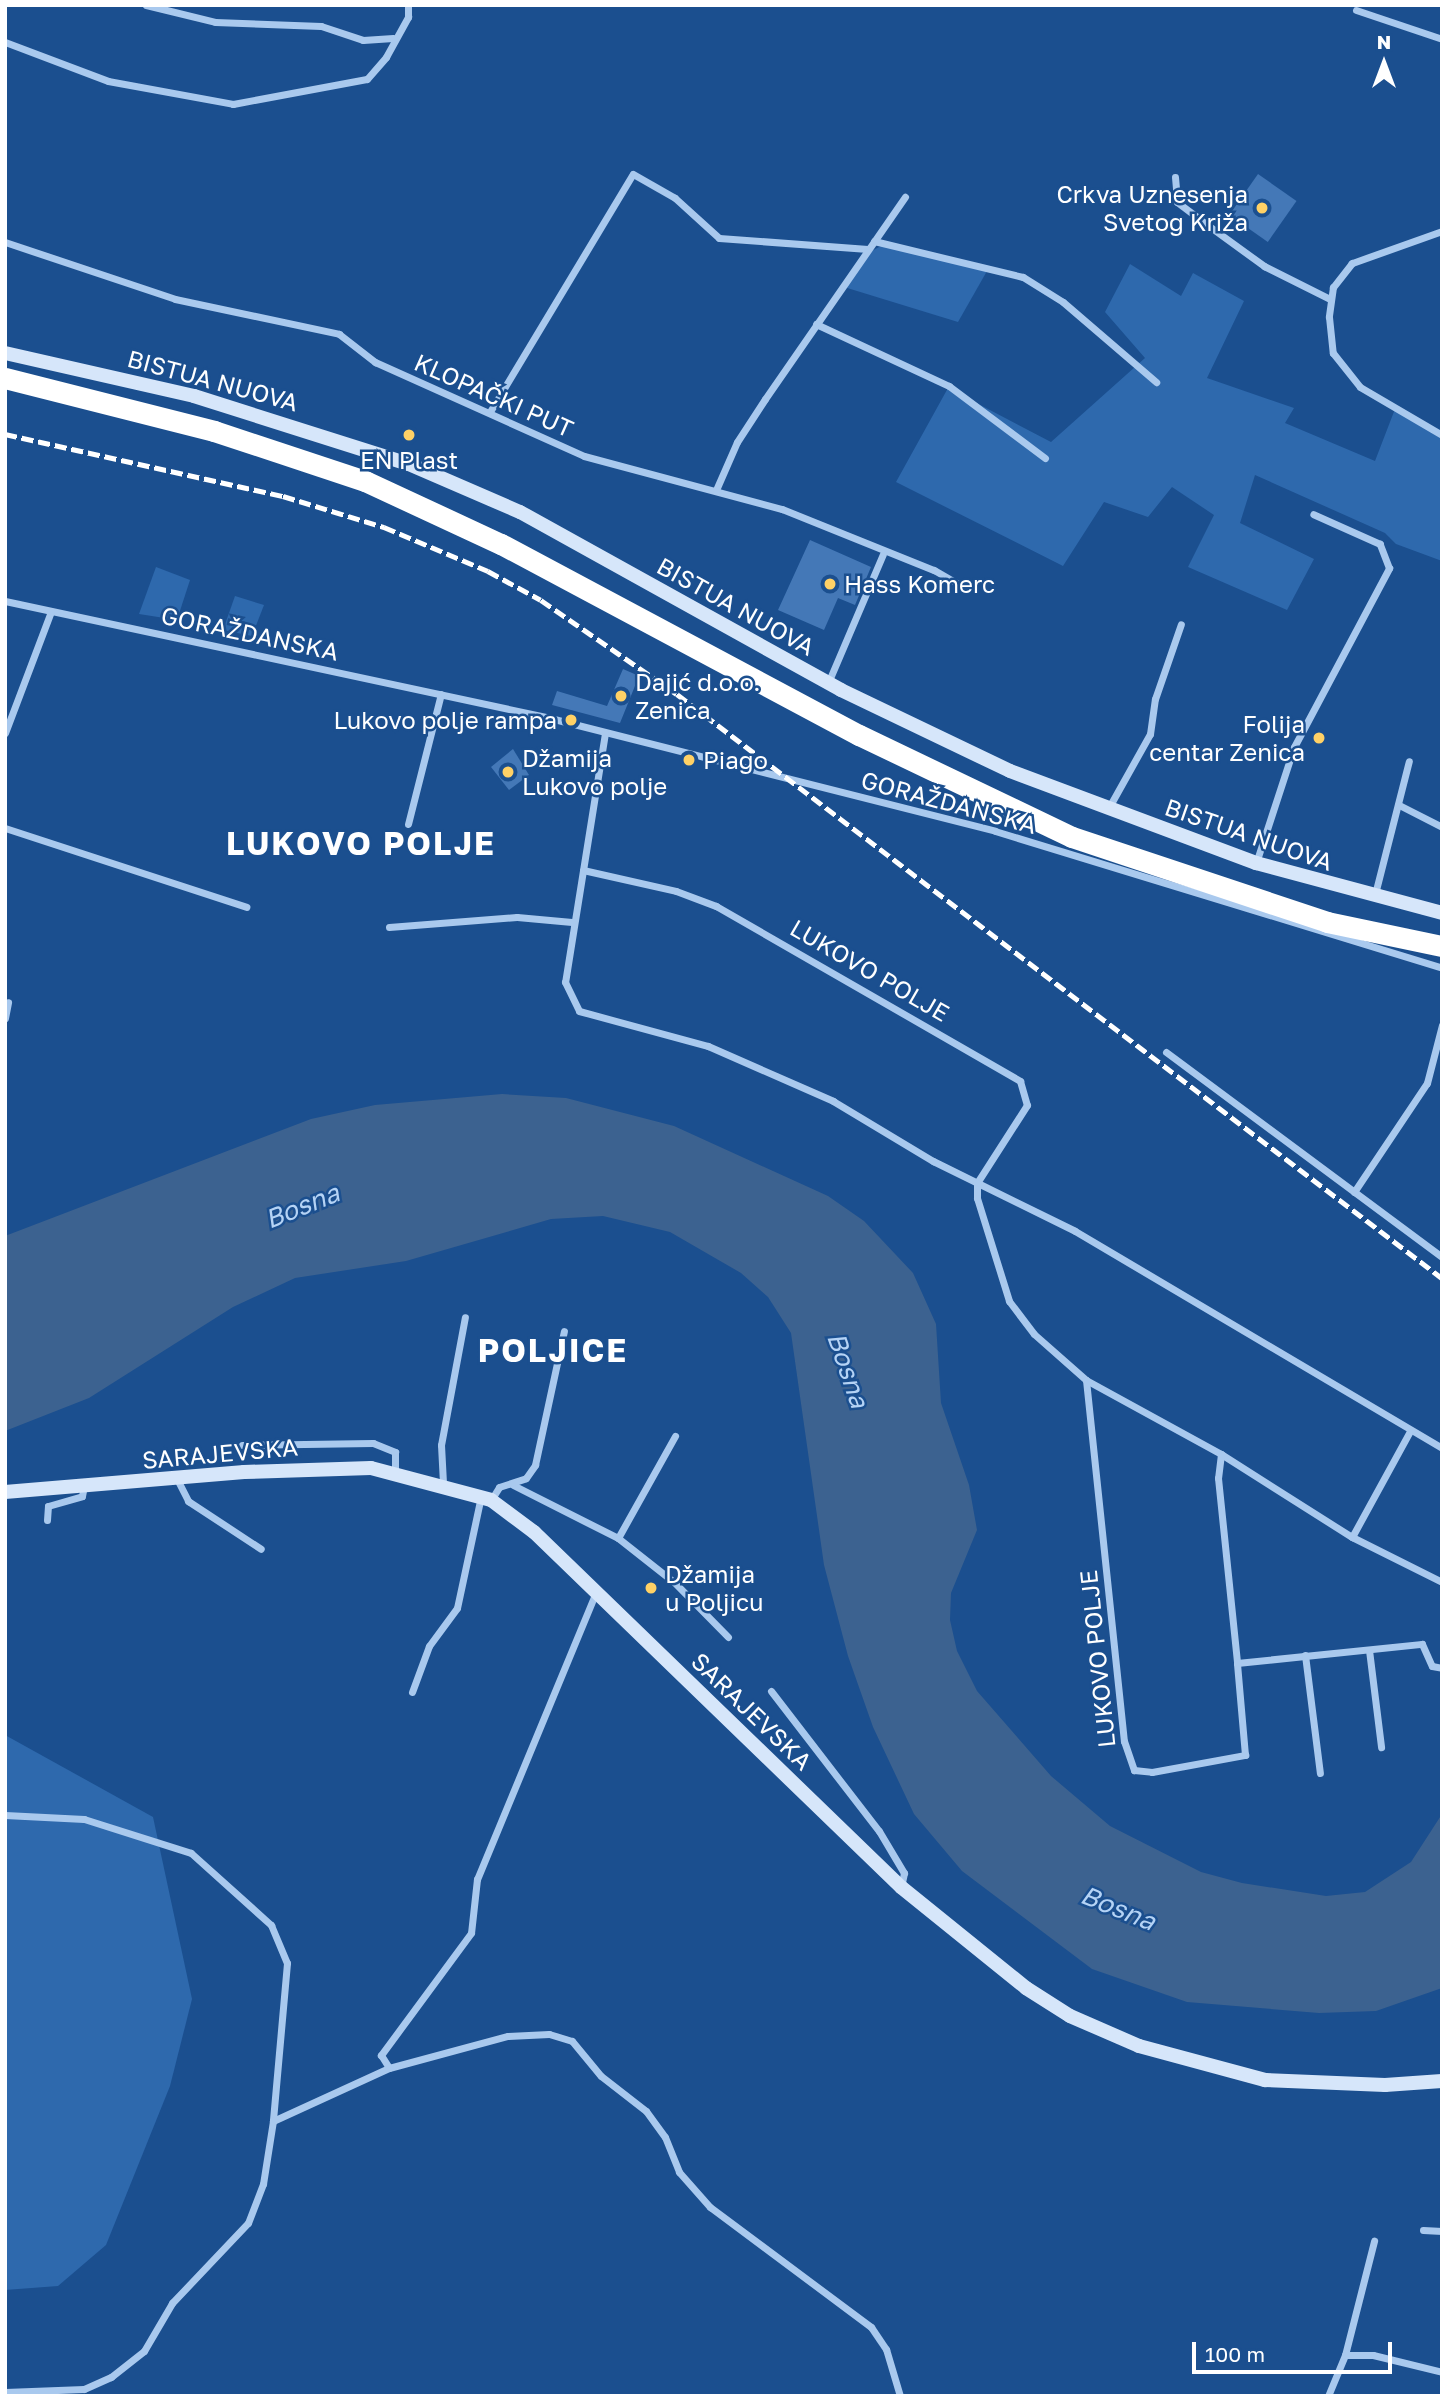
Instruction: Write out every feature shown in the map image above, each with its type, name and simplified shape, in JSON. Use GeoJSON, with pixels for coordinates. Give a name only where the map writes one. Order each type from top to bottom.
{"type":"FeatureCollection","features":[{"type":"Feature","properties":{"kind":"highway"},"geometry":{"type":"LineString","coordinates":[[5,378],[214,431],[365,481],[501,544],[859,736],[1072,837],[1326,922],[1442,946]]}},
{"type":"Feature","properties":{"kind":"main road","name":"BISTUA NUOVA"},"geometry":{"type":"LineString","coordinates":[[5,353],[194,396],[410,464],[520,512],[828,683],[913,727],[1108,810],[1256,863],[1374,898],[1442,914]]}},
{"type":"Feature","properties":{"kind":"main road","name":"SARAJEVSKA"},"geometry":{"type":"LineString","coordinates":[[5,1492],[304,1468],[395,1471],[443,1483],[486,1498],[597,1591],[901,1887],[1026,1988],[1139,2046],[1265,2080],[1385,2085],[1442,2081]]}},
{"type":"Feature","properties":{"kind":"street"},"geometry":{"type":"LineString","coordinates":[[146,5],[215,22],[321,26],[363,40],[393,38]]}},
{"type":"Feature","properties":{"kind":"street"},"geometry":{"type":"LineString","coordinates":[[5,42],[108,81],[233,104],[367,79],[386,57],[393,38],[408,17],[408,5]]}},
{"type":"Feature","properties":{"kind":"street"},"geometry":{"type":"LineString","coordinates":[[1356,10],[1442,39]]}},
{"type":"Feature","properties":{"kind":"street"},"geometry":{"type":"LineString","coordinates":[[491,410],[633,174],[675,198],[719,238],[867,249]]}},
{"type":"Feature","properties":{"kind":"street"},"geometry":{"type":"LineString","coordinates":[[1175,177],[1177,202],[1264,266],[1330,299]]}},
{"type":"Feature","properties":{"kind":"street"},"geometry":{"type":"LineString","coordinates":[[716,490],[737,442],[867,249],[905,198]]}},
{"type":"Feature","properties":{"kind":"street"},"geometry":{"type":"LineString","coordinates":[[1442,231],[1352,263],[1338,276],[1330,299],[1331,344],[1344,369],[1374,400],[1442,435]]}},
{"type":"Feature","properties":{"kind":"street"},"geometry":{"type":"LineString","coordinates":[[874,241],[1023,277],[1063,302],[1156,382]]}},
{"type":"Feature","properties":{"kind":"street","name":"KLOPAČKI PUT"},"geometry":{"type":"LineString","coordinates":[[5,242],[176,299],[340,334],[375,362],[491,410],[584,456],[782,509],[883,554],[934,570],[967,589]]}},
{"type":"Feature","properties":{"kind":"street"},"geometry":{"type":"LineString","coordinates":[[816,324],[949,386],[1045,458]]}},
{"type":"Feature","properties":{"kind":"street"},"geometry":{"type":"LineString","coordinates":[[1256,863],[1294,747],[1389,568],[1380,544],[1313,514]]}},
{"type":"Feature","properties":{"kind":"street"},"geometry":{"type":"LineString","coordinates":[[828,683],[883,554]]}},
{"type":"Feature","properties":{"kind":"street","name":"GORAŽDANSKA"},"geometry":{"type":"LineString","coordinates":[[5,601],[441,694],[995,831],[1442,968]]}},
{"type":"Feature","properties":{"kind":"street"},"geometry":{"type":"LineString","coordinates":[[5,733],[51,611]]}},
{"type":"Feature","properties":{"kind":"street"},"geometry":{"type":"LineString","coordinates":[[1108,810],[1150,734],[1154,699],[1181,624]]}},
{"type":"Feature","properties":{"kind":"street"},"geometry":{"type":"LineString","coordinates":[[408,824],[441,694]]}},
{"type":"Feature","properties":{"kind":"street"},"geometry":{"type":"LineString","coordinates":[[605,733],[572,922],[565,982],[579,1011],[708,1046],[785,1079],[978,1183],[1075,1231],[1442,1448]]}},
{"type":"Feature","properties":{"kind":"street"},"geometry":{"type":"LineString","coordinates":[[1374,898],[1401,806],[1409,761]]}},
{"type":"Feature","properties":{"kind":"street"},"geometry":{"type":"LineString","coordinates":[[1401,806],[1442,827]]}},
{"type":"Feature","properties":{"kind":"street"},"geometry":{"type":"LineString","coordinates":[[5,828],[246,907]]}},
{"type":"Feature","properties":{"kind":"street","name":"LUKOVO POLJE"},"geometry":{"type":"LineString","coordinates":[[583,870],[676,891],[716,906],[1020,1081],[1027,1105],[978,1183]]}},
{"type":"Feature","properties":{"kind":"street"},"geometry":{"type":"LineString","coordinates":[[389,927],[517,917],[572,922]]}},
{"type":"Feature","properties":{"kind":"street"},"geometry":{"type":"LineString","coordinates":[[5,1018],[8,1002]]}},
{"type":"Feature","properties":{"kind":"street"},"geometry":{"type":"LineString","coordinates":[[1354,1192],[1427,1083],[1442,1026]]}},
{"type":"Feature","properties":{"kind":"street"},"geometry":{"type":"LineString","coordinates":[[1166,1052],[1442,1257]]}},
{"type":"Feature","properties":{"kind":"street"},"geometry":{"type":"LineString","coordinates":[[978,1183],[977,1198],[1009,1301],[1034,1334],[1086,1380],[1221,1454],[1352,1537],[1442,1581]]}},
{"type":"Feature","properties":{"kind":"street"},"geometry":{"type":"LineString","coordinates":[[443,1483],[441,1445],[465,1317]]}},
{"type":"Feature","properties":{"kind":"street"},"geometry":{"type":"LineString","coordinates":[[412,1692],[429,1646],[457,1608],[486,1498],[499,1487],[513,1485],[535,1465],[564,1331]]}},
{"type":"Feature","properties":{"kind":"street","name":"LUKOVO POLJE"},"geometry":{"type":"LineString","coordinates":[[1086,1380],[1124,1741],[1134,1770],[1152,1772],[1245,1755],[1218,1478],[1221,1454]]}},
{"type":"Feature","properties":{"kind":"street"},"geometry":{"type":"LineString","coordinates":[[1352,1537],[1410,1431]]}},
{"type":"Feature","properties":{"kind":"street"},"geometry":{"type":"LineString","coordinates":[[618,1538],[675,1436]]}},
{"type":"Feature","properties":{"kind":"street"},"geometry":{"type":"LineString","coordinates":[[242,1445],[373,1443],[395,1452],[395,1471]]}},
{"type":"Feature","properties":{"kind":"street"},"geometry":{"type":"LineString","coordinates":[[177,1479],[188,1501],[261,1549]]}},
{"type":"Feature","properties":{"kind":"street"},"geometry":{"type":"LineString","coordinates":[[513,1485],[618,1538],[674,1581],[729,1637]]}},
{"type":"Feature","properties":{"kind":"street"},"geometry":{"type":"LineString","coordinates":[[47,1520],[48,1506],[82,1496],[84,1486]]}},
{"type":"Feature","properties":{"kind":"street"},"geometry":{"type":"LineString","coordinates":[[388,2068],[382,2048],[471,1933],[477,1879],[597,1591]]}},
{"type":"Feature","properties":{"kind":"street"},"geometry":{"type":"LineString","coordinates":[[1237,1663],[1422,1644],[1432,1666],[1442,1668]]}},
{"type":"Feature","properties":{"kind":"street"},"geometry":{"type":"LineString","coordinates":[[1369,1650],[1381,1747]]}},
{"type":"Feature","properties":{"kind":"street"},"geometry":{"type":"LineString","coordinates":[[1305,1655],[1320,1773]]}},
{"type":"Feature","properties":{"kind":"street"},"geometry":{"type":"LineString","coordinates":[[771,1691],[879,1831],[904,1873],[901,1887]]}},
{"type":"Feature","properties":{"kind":"street"},"geometry":{"type":"LineString","coordinates":[[5,1815],[84,1819],[171,1845],[218,1874],[271,1925],[287,1963],[273,2121],[263,2184],[248,2223],[172,2302],[144,2351],[111,2377],[84,2389],[5,2392]]}},
{"type":"Feature","properties":{"kind":"street"},"geometry":{"type":"LineString","coordinates":[[273,2121],[388,2068],[508,2036],[549,2034],[572,2041],[601,2076],[646,2111],[666,2137],[679,2172],[710,2207],[871,2327],[886,2349],[900,2396]]}},
{"type":"Feature","properties":{"kind":"street"},"geometry":{"type":"LineString","coordinates":[[1423,2230],[1442,2231]]}},
{"type":"Feature","properties":{"kind":"street"},"geometry":{"type":"LineString","coordinates":[[1328,2396],[1345,2355],[1374,2241]]}},
{"type":"Feature","properties":{"kind":"street"},"geometry":{"type":"LineString","coordinates":[[1345,2355],[1373,2355],[1442,2372]]}},
{"type":"Feature","properties":{"kind":"shaded area"},"geometry":{"type":"Polygon","coordinates":[[[881,246],[905,247],[987,271],[958,322],[844,287],[866,254],[881,246]]]}},
{"type":"Feature","properties":{"kind":"shaded area"},"geometry":{"type":"Polygon","coordinates":[[[1130,264],[1181,296],[1193,273],[1244,301],[1207,378],[1294,408],[1285,423],[1375,461],[1395,409],[1442,437],[1442,561],[1396,544],[1385,533],[1255,475],[1240,523],[1314,559],[1287,610],[1188,567],[1214,515],[1172,487],[1148,517],[1104,502],[1063,566],[896,482],[948,388],[1051,442],[1145,358],[1105,312],[1130,264]]]}},
{"type":"Feature","properties":{"kind":"shaded area"},"geometry":{"type":"Polygon","coordinates":[[[156,567],[190,580],[177,620],[139,614],[156,567]]]}},
{"type":"Feature","properties":{"kind":"shaded area"},"geometry":{"type":"Polygon","coordinates":[[[235,596],[264,605],[252,636],[223,630],[235,596]]]}},
{"type":"Feature","properties":{"kind":"shaded area"},"geometry":{"type":"Polygon","coordinates":[[[5,1735],[153,1817],[192,1999],[170,2086],[106,2245],[58,2286],[5,2290],[5,1735]]]}},
{"type":"Feature","properties":{"kind":"water","name":"Bosna"},"geometry":{"type":"Polygon","coordinates":[[[502,1094],[566,1098],[674,1126],[828,1196],[864,1221],[913,1273],[936,1324],[941,1403],[969,1485],[977,1530],[951,1593],[950,1620],[957,1651],[977,1691],[1051,1776],[1110,1826],[1201,1872],[1242,1883],[1326,1896],[1365,1892],[1411,1862],[1442,1814],[1442,1988],[1376,2011],[1319,2013],[1187,2002],[1092,1969],[962,1871],[914,1814],[873,1727],[848,1656],[824,1565],[791,1333],[768,1297],[741,1273],[670,1232],[603,1216],[551,1219],[406,1261],[295,1278],[233,1307],[89,1398],[5,1431],[5,1236],[311,1119],[375,1105],[502,1094]]]}},
{"type":"Feature","properties":{"kind":"building","name":"Crkva Uznesenja Svetog Križa"},"geometry":{"type":"Polygon","coordinates":[[[1258,174],[1297,201],[1268,242],[1229,215],[1258,174]]]}},
{"type":"Feature","properties":{"kind":"building","name":"Hass Komerc"},"geometry":{"type":"Polygon","coordinates":[[[810,540],[871,567],[855,605],[838,598],[824,630],[778,610],[810,540]]]}},
{"type":"Feature","properties":{"kind":"building","name":"Dajić d.o.o. Zenica"},"geometry":{"type":"Polygon","coordinates":[[[623,669],[639,676],[620,723],[552,705],[557,691],[607,706],[623,669]]]}},
{"type":"Feature","properties":{"kind":"building","name":"Džamija Lukovo polje"},"geometry":{"type":"Polygon","coordinates":[[[513,749],[529,775],[509,790],[491,767],[513,749]]]}},
{"type":"Feature","properties":{"kind":"railway"},"geometry":{"type":"LineString","coordinates":[[5,434],[283,496],[384,527],[488,571],[541,600],[677,694],[1442,1278]]}},
{"type":"Feature","properties":{"kind":"place","name":"Crkva Uznesenja Svetog Križa"},"geometry":{"type":"Point","coordinates":[1262,208]}},
{"type":"Feature","properties":{"kind":"place","name":"EN Plast"},"geometry":{"type":"Point","coordinates":[409,435]}},
{"type":"Feature","properties":{"kind":"place","name":"Hass Komerc"},"geometry":{"type":"Point","coordinates":[830,584]}},
{"type":"Feature","properties":{"kind":"place","name":"Dajić d.o.o. Zenica"},"geometry":{"type":"Point","coordinates":[621,696]}},
{"type":"Feature","properties":{"kind":"place","name":"Lukovo polje rampa"},"geometry":{"type":"Point","coordinates":[571,720]}},
{"type":"Feature","properties":{"kind":"place","name":"Folija centar Zenica"},"geometry":{"type":"Point","coordinates":[1319,738]}},
{"type":"Feature","properties":{"kind":"place","name":"Piago"},"geometry":{"type":"Point","coordinates":[689,760]}},
{"type":"Feature","properties":{"kind":"place","name":"Džamija Lukovo polje"},"geometry":{"type":"Point","coordinates":[508,772]}},
{"type":"Feature","properties":{"kind":"place","name":"Džamija u Poljicu"},"geometry":{"type":"Point","coordinates":[651,1588]}},
{"type":"Feature","properties":{"kind":"district","name":"LUKOVO POLJE"},"geometry":{"type":"Point","coordinates":[361,843]}},
{"type":"Feature","properties":{"kind":"district","name":"POLJICE"},"geometry":{"type":"Point","coordinates":[553,1350]}}]}
